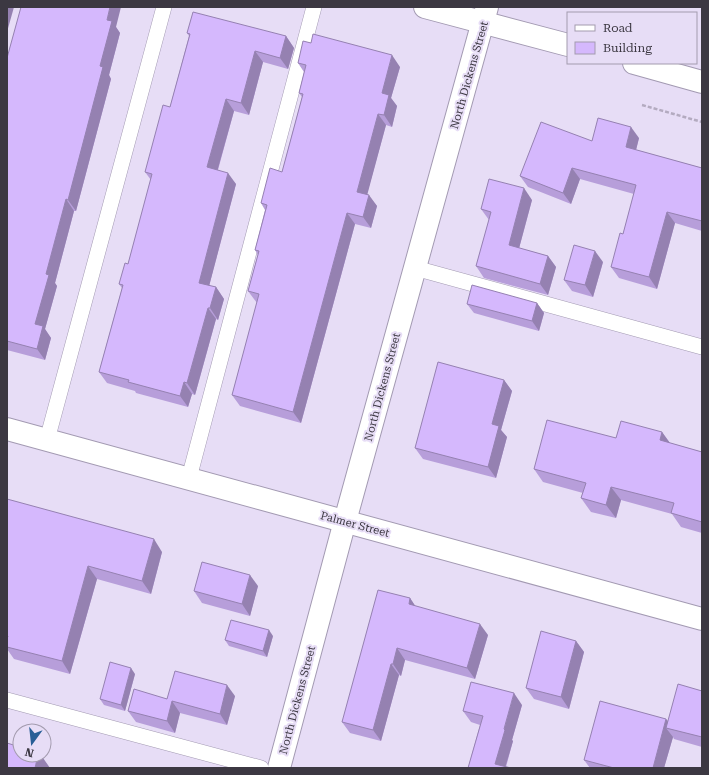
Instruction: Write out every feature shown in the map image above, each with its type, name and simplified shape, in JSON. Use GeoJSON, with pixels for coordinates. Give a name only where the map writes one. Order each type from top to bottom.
{"type":"FeatureCollection","features":[{"type":"Feature","properties":{"kind":"street"},"geometry":{"type":"LineString","coordinates":[[425,7],[485,15],[567,45]]}},
{"type":"Feature","properties":{"kind":"street","name":"North Dickens Street"},"geometry":{"type":"LineString","coordinates":[[279,768],[345,521],[485,15]]}},
{"type":"Feature","properties":{"kind":"street"},"geometry":{"type":"LineString","coordinates":[[638,64],[702,82]]}},
{"type":"Feature","properties":{"kind":"street","name":"Palmer Street"},"geometry":{"type":"LineString","coordinates":[[7,429],[702,619]]}},
{"type":"Feature","properties":{"kind":"lane"},"geometry":{"type":"LineString","coordinates":[[46,440],[164,7]]}},
{"type":"Feature","properties":{"kind":"lane"},"geometry":{"type":"LineString","coordinates":[[190,478],[314,7]]}},
{"type":"Feature","properties":{"kind":"lane"},"geometry":{"type":"LineString","coordinates":[[415,268],[702,347]]}},
{"type":"Feature","properties":{"kind":"lane"},"geometry":{"type":"LineString","coordinates":[[7,700],[261,768]]}},
{"type":"Feature","properties":{"kind":"path"},"geometry":{"type":"LineString","coordinates":[[642,105],[702,122]]}},
{"type":"Feature","properties":{"kind":"building"},"geometry":{"type":"Polygon","coordinates":[[[21,7],[110,7],[107,20],[112,21],[100,66],[103,67],[68,200],[66,199],[46,274],[49,275],[35,324],[43,326],[37,349],[7,341],[7,58],[21,7]]]}},
{"type":"Feature","properties":{"kind":"building"},"geometry":{"type":"Polygon","coordinates":[[[193,12],[286,36],[280,58],[255,51],[241,103],[226,99],[207,167],[228,173],[199,283],[216,287],[210,308],[208,308],[187,383],[184,382],[180,396],[128,382],[129,380],[99,372],[123,285],[119,284],[125,263],[128,264],[152,174],[145,172],[163,105],[170,107],[190,34],[187,33],[193,12]]]}},
{"type":"Feature","properties":{"kind":"building"},"geometry":{"type":"Polygon","coordinates":[[[313,34],[392,55],[382,93],[389,95],[384,115],[378,114],[357,192],[369,195],[363,217],[347,213],[293,412],[232,395],[259,294],[248,291],[259,251],[255,250],[267,205],[261,203],[270,168],[282,172],[303,94],[299,93],[306,65],[298,63],[303,41],[311,43],[313,34]]]}},
{"type":"Feature","properties":{"kind":"building"},"geometry":{"type":"Polygon","coordinates":[[[598,118],[631,127],[626,147],[702,168],[702,221],[667,212],[649,277],[611,267],[620,233],[623,234],[636,185],[572,168],[563,193],[520,176],[541,122],[592,141],[598,118]]]}},
{"type":"Feature","properties":{"kind":"building"},"geometry":{"type":"Polygon","coordinates":[[[489,179],[524,188],[509,245],[548,256],[540,284],[476,266],[491,212],[481,209],[489,179]]]}},
{"type":"Feature","properties":{"kind":"building"},"geometry":{"type":"Polygon","coordinates":[[[574,245],[595,251],[585,285],[564,280],[574,245]]]}},
{"type":"Feature","properties":{"kind":"building"},"geometry":{"type":"Polygon","coordinates":[[[472,285],[537,303],[532,321],[467,304],[472,285]]]}},
{"type":"Feature","properties":{"kind":"building"},"geometry":{"type":"Polygon","coordinates":[[[438,362],[504,380],[492,424],[499,426],[488,467],[415,448],[438,362]]]}},
{"type":"Feature","properties":{"kind":"building"},"geometry":{"type":"Polygon","coordinates":[[[547,420],[616,438],[621,421],[662,432],[660,440],[702,452],[702,522],[671,513],[674,503],[611,487],[606,505],[581,498],[586,483],[534,469],[547,420]]]}},
{"type":"Feature","properties":{"kind":"building"},"geometry":{"type":"Polygon","coordinates":[[[7,499],[154,539],[142,581],[88,566],[62,661],[7,647],[7,499]]]}},
{"type":"Feature","properties":{"kind":"building"},"geometry":{"type":"Polygon","coordinates":[[[202,562],[250,575],[242,604],[194,591],[202,562]]]}},
{"type":"Feature","properties":{"kind":"building"},"geometry":{"type":"Polygon","coordinates":[[[378,590],[410,598],[409,604],[480,624],[467,668],[397,648],[393,664],[391,664],[373,730],[342,722],[378,590]]]}},
{"type":"Feature","properties":{"kind":"building"},"geometry":{"type":"Polygon","coordinates":[[[231,620],[269,630],[263,651],[225,640],[231,620]]]}},
{"type":"Feature","properties":{"kind":"building"},"geometry":{"type":"Polygon","coordinates":[[[541,631],[576,641],[561,697],[526,688],[541,631]]]}},
{"type":"Feature","properties":{"kind":"building"},"geometry":{"type":"Polygon","coordinates":[[[110,662],[131,668],[121,705],[100,699],[110,662]]]}},
{"type":"Feature","properties":{"kind":"building"},"geometry":{"type":"Polygon","coordinates":[[[175,671],[227,685],[220,714],[172,701],[167,721],[128,711],[134,689],[167,699],[175,671]]]}},
{"type":"Feature","properties":{"kind":"building"},"geometry":{"type":"Polygon","coordinates":[[[471,682],[514,693],[495,764],[511,768],[468,768],[483,716],[463,711],[471,682]]]}},
{"type":"Feature","properties":{"kind":"building"},"geometry":{"type":"Polygon","coordinates":[[[678,684],[702,691],[702,737],[666,728],[678,684]]]}},
{"type":"Feature","properties":{"kind":"building"},"geometry":{"type":"Polygon","coordinates":[[[600,701],[666,719],[653,768],[614,768],[584,760],[600,701]]]}},
{"type":"Feature","properties":{"kind":"building"},"geometry":{"type":"Polygon","coordinates":[[[7,743],[12,745],[12,763],[36,763],[35,768],[7,768],[7,743]]]}}]}
